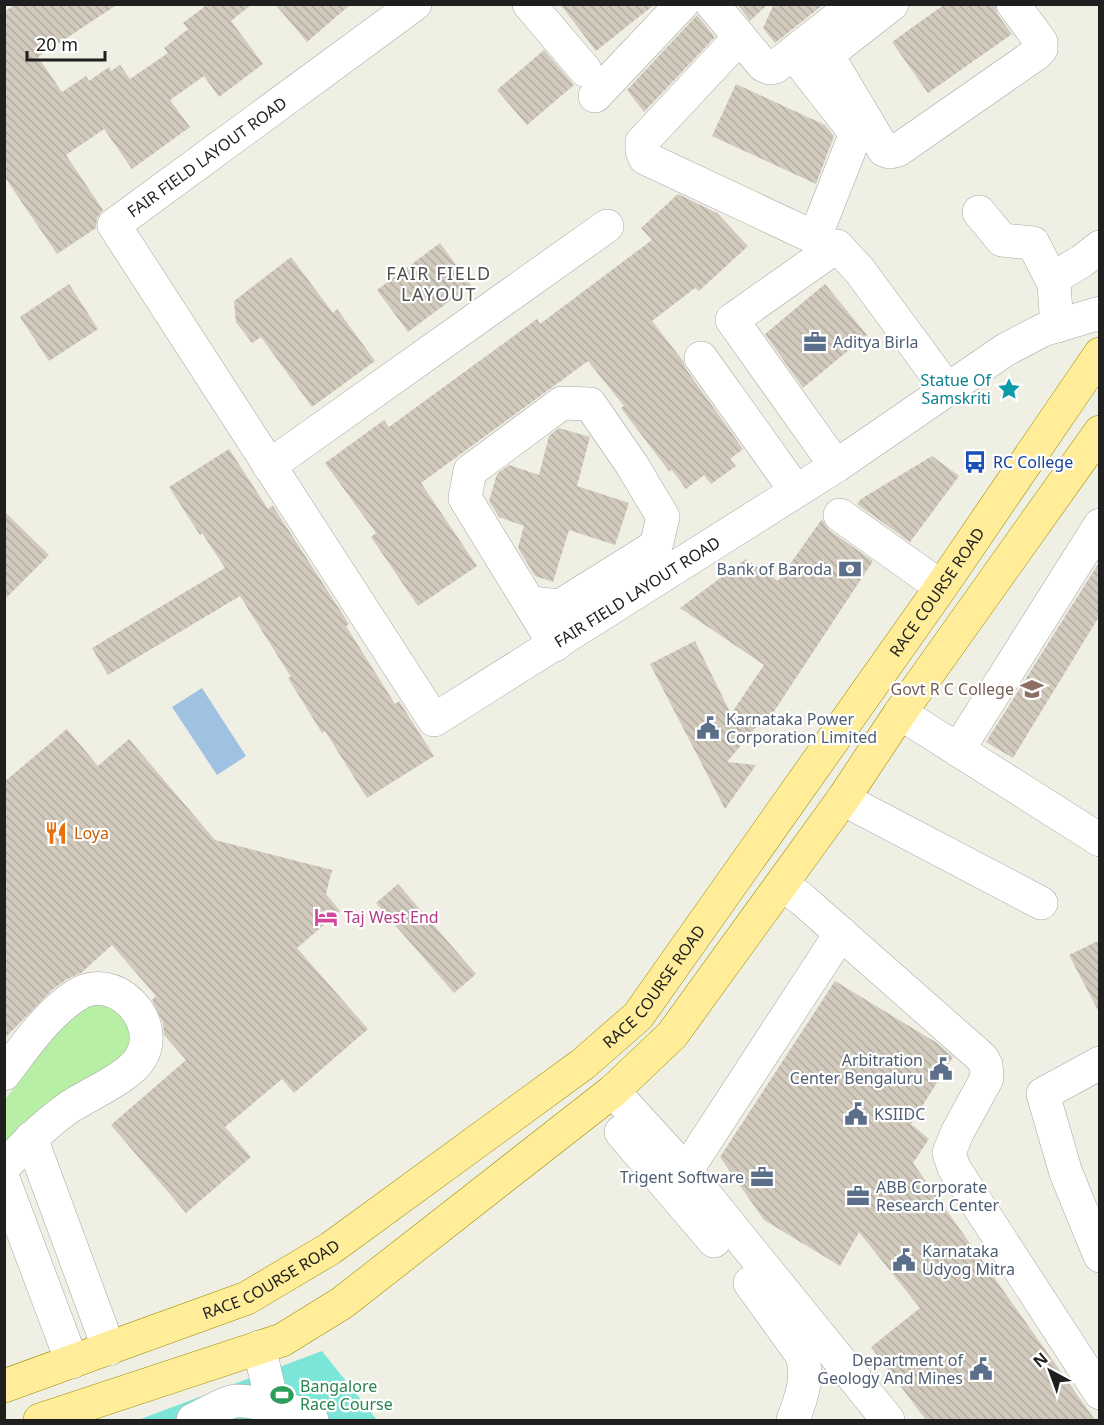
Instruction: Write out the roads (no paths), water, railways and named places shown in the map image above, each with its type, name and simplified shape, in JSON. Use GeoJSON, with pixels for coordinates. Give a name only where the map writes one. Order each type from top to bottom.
{"type":"FeatureCollection","features":[{"type":"Feature","properties":{"kind":"main road","name":"RACE COURSE ROAD"},"geometry":{"type":"LineString","coordinates":[[4,1386],[109,1350],[247,1298],[331,1248],[583,1064],[638,1016],[941,587],[1100,354]]}},
{"type":"Feature","properties":{"kind":"main road"},"geometry":{"type":"LineString","coordinates":[[40,1420],[282,1340],[342,1303],[605,1098],[672,1035],[783,885],[900,713],[1100,432]]}},
{"type":"Feature","properties":{"kind":"street","name":"FAIR FIELD LAYOUT ROAD"},"geometry":{"type":"LineString","coordinates":[[415,4],[114,225],[434,720],[836,466],[1005,350],[1043,330],[1100,313]]}},
{"type":"Feature","properties":{"kind":"street"},"geometry":{"type":"LineString","coordinates":[[530,4],[590,83],[682,4]]}},
{"type":"Feature","properties":{"kind":"street"},"geometry":{"type":"LineString","coordinates":[[712,4],[763,64],[770,68],[775,67],[855,4]]}},
{"type":"Feature","properties":{"kind":"street"},"geometry":{"type":"LineString","coordinates":[[892,4],[833,50],[829,58],[884,150],[890,152],[898,150],[1041,49],[1041,42],[1013,4]]}},
{"type":"Feature","properties":{"kind":"street"},"geometry":{"type":"LineString","coordinates":[[740,37],[642,142],[642,151],[645,158],[807,234],[814,233],[819,227],[854,138],[854,131],[793,53]]}},
{"type":"Feature","properties":{"kind":"street"},"geometry":{"type":"LineString","coordinates":[[979,212],[1002,240],[1033,243],[1052,279],[1057,326]]}},
{"type":"Feature","properties":{"kind":"street"},"geometry":{"type":"LineString","coordinates":[[269,466],[607,226]]}},
{"type":"Feature","properties":{"kind":"street"},"geometry":{"type":"LineString","coordinates":[[836,466],[732,320],[837,246],[860,271],[948,389]]}},
{"type":"Feature","properties":{"kind":"street"},"geometry":{"type":"LineString","coordinates":[[1052,279],[1100,247]]}},
{"type":"Feature","properties":{"kind":"street"},"geometry":{"type":"LineString","coordinates":[[701,358],[796,491]]}},
{"type":"Feature","properties":{"kind":"street"},"geometry":{"type":"LineString","coordinates":[[531,603],[560,606],[656,546],[663,517],[632,465],[590,404],[562,403],[470,471],[465,498],[555,645]]}},
{"type":"Feature","properties":{"kind":"street"},"geometry":{"type":"LineString","coordinates":[[840,515],[941,587]]}},
{"type":"Feature","properties":{"kind":"street"},"geometry":{"type":"LineString","coordinates":[[958,750],[1100,525]]}},
{"type":"Feature","properties":{"kind":"street"},"geometry":{"type":"LineString","coordinates":[[900,713],[1100,840]]}},
{"type":"Feature","properties":{"kind":"street"},"geometry":{"type":"LineString","coordinates":[[843,799],[1041,903]]}},
{"type":"Feature","properties":{"kind":"street"},"geometry":{"type":"LineString","coordinates":[[783,885],[841,933],[982,1058],[986,1065],[987,1078],[957,1133],[949,1153],[954,1168],[1100,1394]]}},
{"type":"Feature","properties":{"kind":"street"},"geometry":{"type":"LineString","coordinates":[[686,1172],[841,933]]}},
{"type":"Feature","properties":{"kind":"street"},"geometry":{"type":"LineString","coordinates":[[4,1074],[44,1024],[75,995],[95,990],[114,992],[129,1000],[142,1018],[146,1031],[145,1044],[134,1068],[69,1108],[31,1138],[4,1167]]}},
{"type":"Feature","properties":{"kind":"street"},"geometry":{"type":"LineString","coordinates":[[1100,1063],[1043,1094],[1066,1173],[1100,1256]]}},
{"type":"Feature","properties":{"kind":"street"},"geometry":{"type":"LineString","coordinates":[[605,1098],[686,1172],[888,1420]]}},
{"type":"Feature","properties":{"kind":"street"},"geometry":{"type":"LineString","coordinates":[[605,1098],[751,1284],[802,1355],[805,1366],[804,1393],[793,1420]]}},
{"type":"Feature","properties":{"kind":"street"},"geometry":{"type":"LineString","coordinates":[[31,1138],[109,1350]]}},
{"type":"Feature","properties":{"kind":"street"},"geometry":{"type":"LineString","coordinates":[[4,1181],[72,1362]]}},
{"type":"Feature","properties":{"kind":"street"},"geometry":{"type":"LineString","coordinates":[[48,1299],[86,1284]]}},
{"type":"Feature","properties":{"kind":"street"},"geometry":{"type":"LineString","coordinates":[[259,1347],[273,1406]]}},
{"type":"Feature","properties":{"kind":"street"},"geometry":{"type":"LineString","coordinates":[[227,1358],[235,1401]]}},
{"type":"Feature","properties":{"kind":"street"},"geometry":{"type":"LineString","coordinates":[[193,1420],[235,1401],[273,1406],[308,1415],[312,1420]]}},
{"type":"Feature","properties":{"kind":"place","name":"Aditya Birla"},"geometry":{"type":"Point","coordinates":[815,342]}},
{"type":"Feature","properties":{"kind":"place","name":"Statue Of Samskriti"},"geometry":{"type":"Point","coordinates":[1009,389]}},
{"type":"Feature","properties":{"kind":"place","name":"RC College"},"geometry":{"type":"Point","coordinates":[975,462]}},
{"type":"Feature","properties":{"kind":"place","name":"Bank of Baroda"},"geometry":{"type":"Point","coordinates":[850,569]}},
{"type":"Feature","properties":{"kind":"place","name":"Govt R C College"},"geometry":{"type":"Point","coordinates":[1032,689]}},
{"type":"Feature","properties":{"kind":"place","name":"Karnataka Power Corporation Limited"},"geometry":{"type":"Point","coordinates":[708,728]}},
{"type":"Feature","properties":{"kind":"place","name":"Loya"},"geometry":{"type":"Point","coordinates":[56,833]}},
{"type":"Feature","properties":{"kind":"place","name":"Taj West End"},"geometry":{"type":"Point","coordinates":[326,917]}},
{"type":"Feature","properties":{"kind":"place","name":"Arbitration Center Bengaluru"},"geometry":{"type":"Point","coordinates":[941,1069]}},
{"type":"Feature","properties":{"kind":"place","name":"KSIIDC"},"geometry":{"type":"Point","coordinates":[856,1114]}},
{"type":"Feature","properties":{"kind":"place","name":"Trigent Software"},"geometry":{"type":"Point","coordinates":[762,1177]}},
{"type":"Feature","properties":{"kind":"place","name":"ABB Corporate Research Center"},"geometry":{"type":"Point","coordinates":[858,1196]}},
{"type":"Feature","properties":{"kind":"place","name":"Karnataka Udyog Mitra"},"geometry":{"type":"Point","coordinates":[904,1260]}},
{"type":"Feature","properties":{"kind":"place","name":"Department of Geology And Mines"},"geometry":{"type":"Point","coordinates":[981,1369]}},
{"type":"Feature","properties":{"kind":"place","name":"Bangalore Race Course"},"geometry":{"type":"Point","coordinates":[282,1395]}},
{"type":"Feature","properties":{"kind":"district","name":"FAIR FIELD LAYOUT"},"geometry":{"type":"Point","coordinates":[439,283]}}]}
